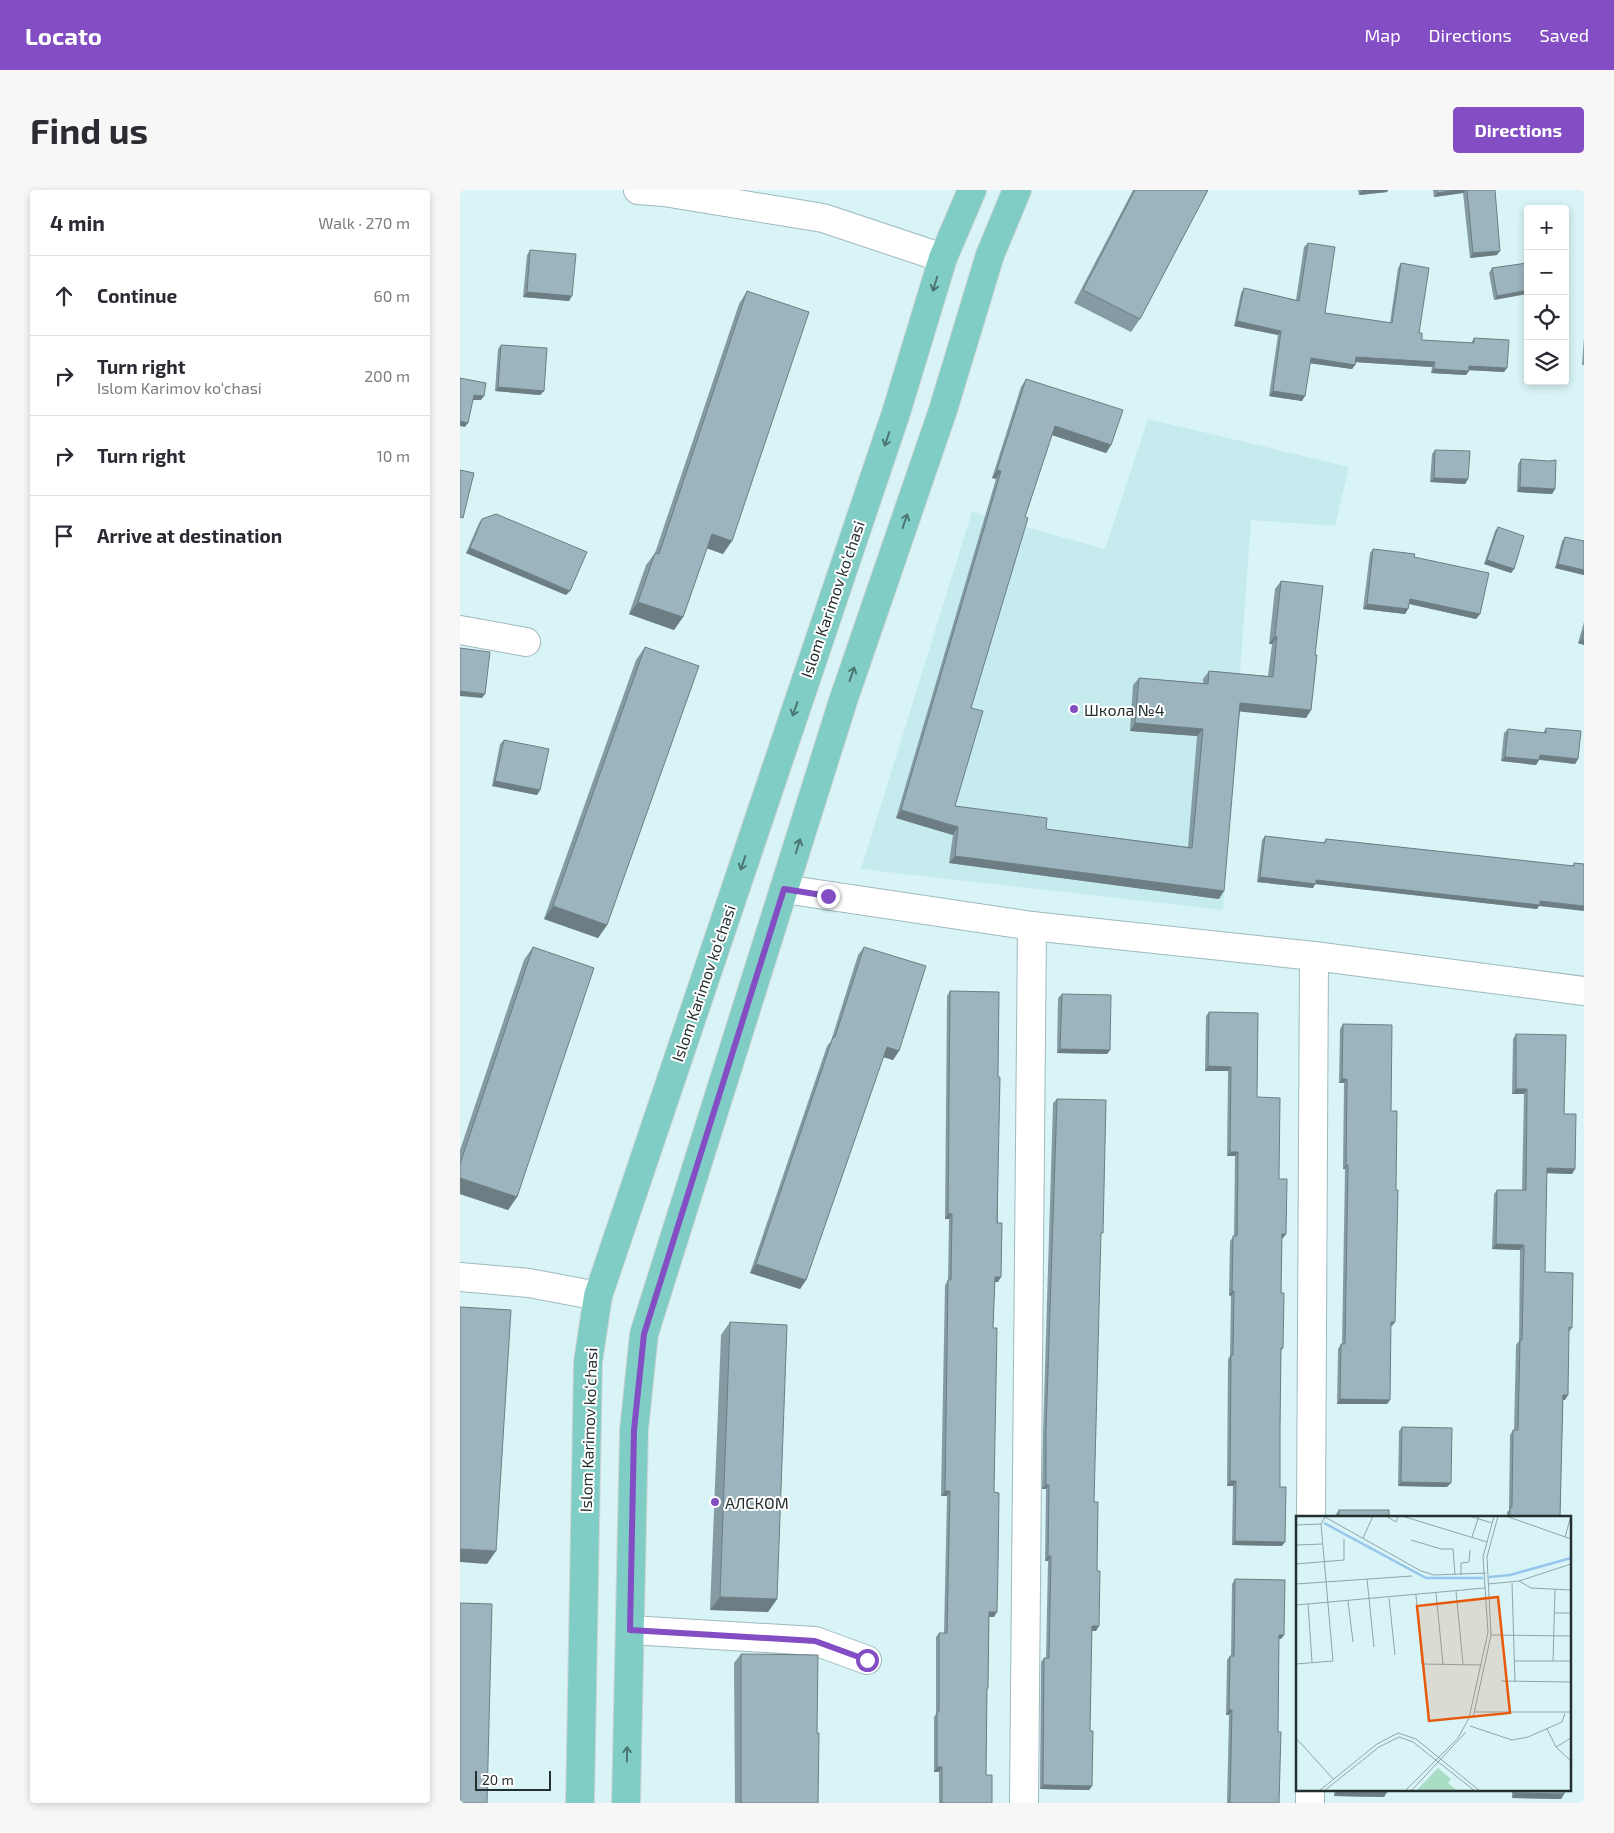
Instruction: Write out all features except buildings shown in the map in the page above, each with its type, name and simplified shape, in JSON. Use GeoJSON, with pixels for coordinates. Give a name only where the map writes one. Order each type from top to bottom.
{"type":"FeatureCollection","features":[{"type":"Feature","properties":{"kind":"main road","name":"Islom Karimov ko‘chasi"},"geometry":{"type":"LineString","coordinates":[[580,1803],[588,1362],[598,1296],[896,413],[943,258],[972,190]]}},
{"type":"Feature","properties":{"kind":"main road"},"geometry":{"type":"LineString","coordinates":[[626,1803],[634,1430],[644,1334],[843,701],[942,410],[990,255],[1017,190]]}},
{"type":"Feature","properties":{"kind":"street"},"geometry":{"type":"LineString","coordinates":[[638,190],[664,192],[823,218],[943,258]]}},
{"type":"Feature","properties":{"kind":"street"},"geometry":{"type":"LineString","coordinates":[[460,630],[526,642]]}},
{"type":"Feature","properties":{"kind":"street"},"geometry":{"type":"LineString","coordinates":[[784,889],[1032,926],[1314,956],[1584,991]]}},
{"type":"Feature","properties":{"kind":"street"},"geometry":{"type":"LineString","coordinates":[[1024,1803],[1032,926]]}},
{"type":"Feature","properties":{"kind":"street"},"geometry":{"type":"LineString","coordinates":[[1311,1516],[1314,956]]}},
{"type":"Feature","properties":{"kind":"street"},"geometry":{"type":"LineString","coordinates":[[460,1277],[529,1283],[598,1296]]}},
{"type":"Feature","properties":{"kind":"street"},"geometry":{"type":"LineString","coordinates":[[630,1630],[815,1641],[867,1660]]}},
{"type":"Feature","properties":{"kind":"street"},"geometry":{"type":"LineString","coordinates":[[1310,1790],[1310,1803]]}},
{"type":"Feature","properties":{"kind":"shaded area","name":"Школа №4"},"geometry":{"type":"Polygon","coordinates":[[[1148,419],[1349,467],[1335,526],[1251,520],[1223,910],[861,869],[972,512],[1105,549],[1148,419]]]}},
{"type":"Feature","properties":{"kind":"place","name":"Школа №4"},"geometry":{"type":"Point","coordinates":[1074,709]}},
{"type":"Feature","properties":{"kind":"place","name":"АЛСКОМ"},"geometry":{"type":"Point","coordinates":[715,1502]}},
{"type":"Feature","properties":{"kind":"route"},"geometry":{"type":"LineString","coordinates":[[828,896],[784,889],[644,1334],[634,1430],[630,1630],[687,1635],[815,1641],[867,1660]]}}]}
